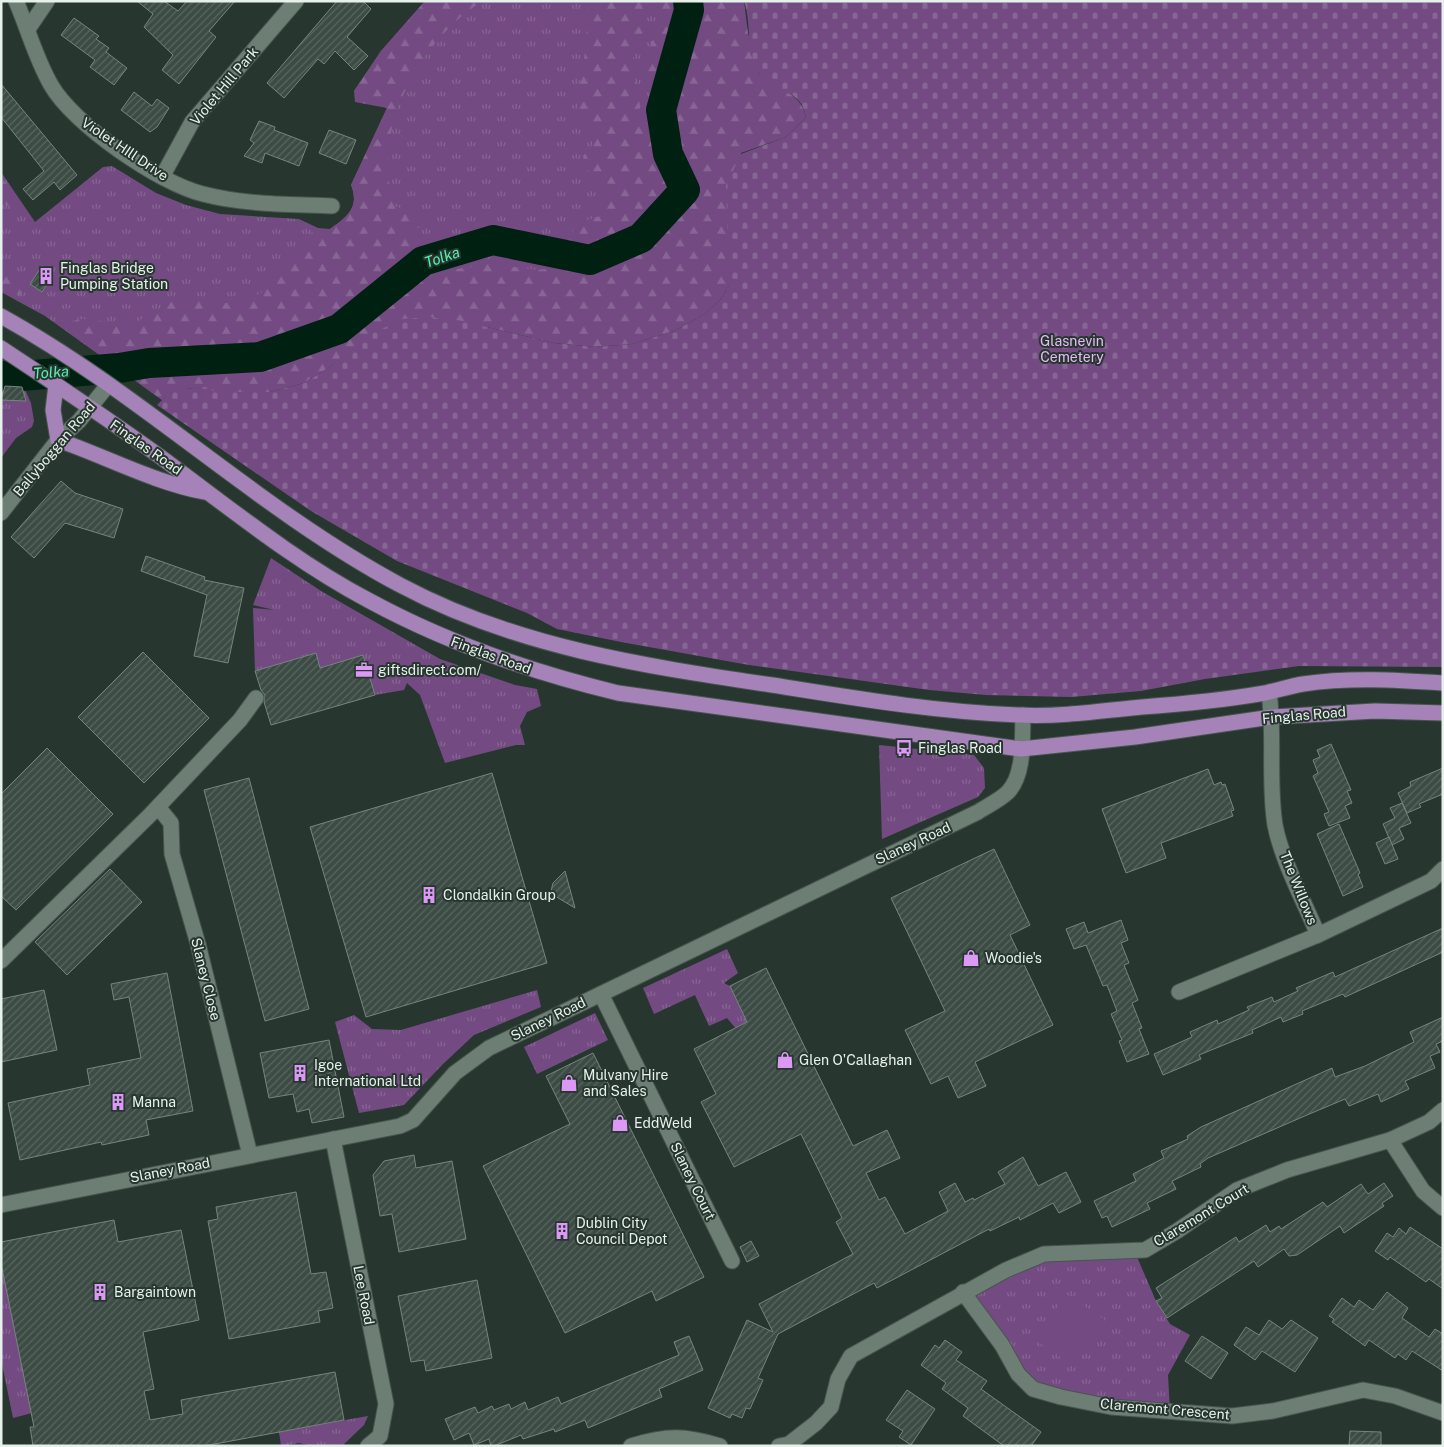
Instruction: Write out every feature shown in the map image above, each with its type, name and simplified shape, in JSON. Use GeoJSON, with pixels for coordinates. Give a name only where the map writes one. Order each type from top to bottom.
{"type":"FeatureCollection","features":[{"type":"Feature","properties":{"kind":"main road","name":"Finglas Road"},"geometry":{"type":"LineString","coordinates":[[1,316],[108,385],[253,491],[333,545],[401,585],[472,619],[545,644],[632,664],[868,700],[1023,715],[1075,714],[1175,706],[1269,692],[1305,684],[1353,680],[1443,683]]}},
{"type":"Feature","properties":{"kind":"main road","name":"Finglas Road"},"geometry":{"type":"LineString","coordinates":[[1,348],[307,562],[366,599],[434,633],[487,655],[559,679],[618,693],[1021,749],[1134,738],[1272,717],[1375,710],[1443,713]]}},
{"type":"Feature","properties":{"kind":"main road"},"geometry":{"type":"LineString","coordinates":[[56,386],[53,410],[58,440],[115,460],[172,486],[208,493]]}},
{"type":"Feature","properties":{"kind":"street","name":"Violet HIll Drive"},"geometry":{"type":"LineString","coordinates":[[16,1],[38,58],[52,87],[76,117],[93,132],[162,176],[202,194],[226,198],[332,206]]}},
{"type":"Feature","properties":{"kind":"street"},"geometry":{"type":"LineString","coordinates":[[28,29],[47,1]]}},
{"type":"Feature","properties":{"kind":"street","name":"Violet Hill Park"},"geometry":{"type":"LineString","coordinates":[[162,176],[192,122],[296,1]]}},
{"type":"Feature","properties":{"kind":"street","name":"Ballyboggan Road"},"geometry":{"type":"LineString","coordinates":[[1,513],[58,440],[108,385]]}},
{"type":"Feature","properties":{"kind":"street","name":"The Willows"},"geometry":{"type":"LineString","coordinates":[[1178,992],[1318,935],[1284,854],[1275,825],[1272,717],[1269,692]]}},
{"type":"Feature","properties":{"kind":"street"},"geometry":{"type":"LineString","coordinates":[[1,961],[158,807],[240,720],[256,698]]}},
{"type":"Feature","properties":{"kind":"street","name":"Slaney Road"},"geometry":{"type":"LineString","coordinates":[[1,1205],[250,1154],[400,1126],[413,1120],[455,1072],[489,1048],[978,812],[1007,793],[1015,782],[1021,749],[1023,715]]}},
{"type":"Feature","properties":{"kind":"street","name":"Slaney Close"},"geometry":{"type":"LineString","coordinates":[[158,807],[171,823],[172,854],[198,944],[250,1154]]}},
{"type":"Feature","properties":{"kind":"street"},"geometry":{"type":"LineString","coordinates":[[1318,935],[1431,881],[1443,869]]}},
{"type":"Feature","properties":{"kind":"street","name":"Slaney Court"},"geometry":{"type":"LineString","coordinates":[[601,994],[732,1261]]}},
{"type":"Feature","properties":{"kind":"street","name":"Claremont Court"},"geometry":{"type":"LineString","coordinates":[[779,1446],[789,1444],[816,1424],[831,1407],[838,1379],[852,1356],[1006,1270],[1044,1254],[1145,1250],[1177,1231],[1237,1190],[1287,1170],[1390,1140],[1429,1122],[1443,1110]]}},
{"type":"Feature","properties":{"kind":"street","name":"Lee Road"},"geometry":{"type":"LineString","coordinates":[[333,1139],[386,1404],[380,1436],[368,1446]]}},
{"type":"Feature","properties":{"kind":"street"},"geometry":{"type":"LineString","coordinates":[[1390,1140],[1423,1191],[1443,1208]]}},
{"type":"Feature","properties":{"kind":"street","name":"Claremont Crescent"},"geometry":{"type":"LineString","coordinates":[[964,1292],[1002,1346],[1018,1374],[1033,1389],[1061,1397],[1111,1407],[1232,1416],[1273,1411],[1363,1390],[1396,1396],[1443,1413]]}},
{"type":"Feature","properties":{"kind":"street"},"geometry":{"type":"LineString","coordinates":[[631,1446],[664,1436],[699,1440],[720,1446]]}},
{"type":"Feature","properties":{"kind":"green space"},"geometry":{"type":"Polygon","coordinates":[[[425,1],[744,1],[730,266],[215,392],[202,388],[187,388],[174,392],[162,400],[45,316],[1,292],[1,172],[35,222],[103,167],[112,166],[156,193],[186,205],[220,214],[299,219],[318,228],[330,229],[346,216],[353,205],[354,199],[351,185],[387,108],[354,91],[381,51],[425,1]]]}},
{"type":"Feature","properties":{"kind":"green space"},"geometry":{"type":"Polygon","coordinates":[[[425,1],[483,1],[463,15],[428,52],[402,98],[389,148],[388,176],[394,206],[421,214],[424,225],[409,233],[450,270],[491,264],[538,270],[552,268],[558,262],[567,236],[584,221],[616,211],[601,210],[603,190],[601,181],[586,169],[583,156],[592,147],[595,139],[580,116],[577,97],[586,46],[588,1],[744,1],[748,33],[759,74],[794,97],[804,109],[806,117],[786,137],[741,153],[729,285],[721,299],[705,314],[674,331],[632,344],[595,347],[554,343],[462,321],[428,317],[403,319],[373,333],[347,351],[330,367],[304,383],[270,392],[215,392],[204,387],[172,390],[162,400],[58,324],[82,319],[133,324],[171,302],[191,300],[223,303],[247,302],[268,288],[283,259],[301,256],[307,239],[312,232],[330,229],[346,216],[353,205],[354,199],[351,185],[387,108],[355,102],[354,91],[381,51],[425,1]],[[657,3],[644,15],[644,29],[630,67],[640,90],[639,125],[649,117],[651,92],[643,64],[654,34],[657,19],[657,3]]]}},
{"type":"Feature","properties":{"kind":"green space","name":"Glasnevin Cemetery"},"geometry":{"type":"Polygon","coordinates":[[[744,1],[1443,1],[1443,667],[1299,666],[1205,679],[1141,691],[1071,697],[986,695],[929,690],[749,665],[557,629],[527,613],[397,561],[311,511],[157,405],[172,390],[205,387],[215,392],[270,392],[304,383],[330,367],[347,351],[373,333],[403,319],[428,317],[462,321],[554,343],[595,347],[632,344],[674,331],[705,314],[721,299],[729,285],[726,185],[741,154],[786,137],[806,117],[803,107],[798,100],[770,84],[758,72],[751,55],[748,19],[744,1]]]}},
{"type":"Feature","properties":{"kind":"green space"},"geometry":{"type":"Polygon","coordinates":[[[1,177],[21,203],[13,209],[3,200],[1,177]]]}},
{"type":"Feature","properties":{"kind":"green space"},"geometry":{"type":"Polygon","coordinates":[[[1,258],[19,277],[21,296],[1,288],[1,258]]]}},
{"type":"Feature","properties":{"kind":"green space"},"geometry":{"type":"Polygon","coordinates":[[[1,368],[22,383],[31,403],[34,421],[32,427],[16,438],[1,458],[1,368]]]}},
{"type":"Feature","properties":{"kind":"green space"},"geometry":{"type":"Polygon","coordinates":[[[271,558],[321,591],[440,659],[515,685],[537,689],[541,706],[527,712],[520,726],[525,745],[516,745],[445,763],[420,695],[407,683],[404,690],[375,695],[362,656],[320,668],[316,654],[255,671],[253,608],[274,610],[253,605],[271,558]]]}},
{"type":"Feature","properties":{"kind":"green space"},"geometry":{"type":"Polygon","coordinates":[[[879,745],[974,755],[984,768],[985,788],[978,797],[882,839],[879,745]]]}},
{"type":"Feature","properties":{"kind":"green space"},"geometry":{"type":"Polygon","coordinates":[[[727,949],[738,973],[724,983],[730,986],[770,1069],[727,1018],[709,1026],[695,995],[654,1014],[643,988],[727,949]]]}},
{"type":"Feature","properties":{"kind":"green space"},"geometry":{"type":"Polygon","coordinates":[[[537,990],[541,1007],[474,1035],[404,1105],[359,1113],[335,1022],[354,1015],[372,1029],[401,1030],[537,990]]]}},
{"type":"Feature","properties":{"kind":"green space"},"geometry":{"type":"Polygon","coordinates":[[[595,1013],[608,1040],[537,1074],[524,1047],[595,1013]]]}},
{"type":"Feature","properties":{"kind":"green space"},"geometry":{"type":"Polygon","coordinates":[[[1134,1250],[1156,1301],[1170,1324],[1190,1335],[1168,1375],[1170,1412],[1033,1389],[964,1292],[1044,1254],[1134,1250]]]}},
{"type":"Feature","properties":{"kind":"green space"},"geometry":{"type":"Polygon","coordinates":[[[1,1263],[32,1413],[13,1418],[1,1359],[1,1263]]]}},
{"type":"Feature","properties":{"kind":"green space"},"geometry":{"type":"Polygon","coordinates":[[[1066,1294],[1105,1320],[1075,1366],[1035,1340],[1066,1294]]]}},
{"type":"Feature","properties":{"kind":"green space"},"geometry":{"type":"Polygon","coordinates":[[[368,1416],[364,1425],[342,1446],[312,1446],[299,1443],[281,1446],[279,1432],[368,1416]]]}},
{"type":"Feature","properties":{"kind":"building"},"geometry":{"type":"Polygon","coordinates":[[[137,1],[164,1],[178,11],[187,1],[235,1],[209,31],[216,37],[179,84],[162,70],[173,55],[144,27],[153,14],[137,1]]]}},
{"type":"Feature","properties":{"kind":"building"},"geometry":{"type":"Polygon","coordinates":[[[337,1],[363,1],[371,9],[347,37],[368,56],[354,70],[335,51],[324,64],[318,59],[284,98],[267,83],[337,1]]]}},
{"type":"Feature","properties":{"kind":"building"},"geometry":{"type":"Polygon","coordinates":[[[74,18],[99,36],[96,39],[109,48],[106,52],[127,68],[114,85],[90,67],[95,60],[61,35],[74,18]]]}},
{"type":"Feature","properties":{"kind":"building"},"geometry":{"type":"Polygon","coordinates":[[[1,84],[77,175],[60,190],[54,182],[33,200],[23,189],[44,171],[1,117],[1,84]]]}},
{"type":"Feature","properties":{"kind":"building"},"geometry":{"type":"Polygon","coordinates":[[[134,92],[152,106],[157,99],[169,108],[157,127],[150,132],[121,110],[134,92]]]}},
{"type":"Feature","properties":{"kind":"building"},"geometry":{"type":"Polygon","coordinates":[[[259,121],[275,127],[274,130],[308,143],[299,166],[265,153],[262,163],[244,156],[254,143],[250,140],[259,121]]]}},
{"type":"Feature","properties":{"kind":"building"},"geometry":{"type":"Polygon","coordinates":[[[329,130],[356,140],[346,164],[319,153],[329,130]]]}},
{"type":"Feature","properties":{"kind":"building","name":"Finglas Bridge Pumping Station"},"geometry":{"type":"Polygon","coordinates":[[[42,266],[53,274],[42,292],[30,284],[42,266]]]}},
{"type":"Feature","properties":{"kind":"building"},"geometry":{"type":"Polygon","coordinates":[[[5,386],[22,387],[26,401],[1,400],[5,386]]]}},
{"type":"Feature","properties":{"kind":"building"},"geometry":{"type":"Polygon","coordinates":[[[61,481],[75,493],[123,509],[114,538],[65,523],[34,558],[11,537],[61,481]]]}},
{"type":"Feature","properties":{"kind":"building"},"geometry":{"type":"Polygon","coordinates":[[[146,556],[205,577],[204,580],[244,588],[228,663],[194,656],[207,595],[141,571],[146,556]]]}},
{"type":"Feature","properties":{"kind":"building"},"geometry":{"type":"Polygon","coordinates":[[[143,652],[209,718],[144,783],[78,717],[143,652]]]}},
{"type":"Feature","properties":{"kind":"building"},"geometry":{"type":"Polygon","coordinates":[[[316,653],[320,668],[363,655],[375,695],[271,725],[264,702],[265,695],[261,690],[255,671],[316,653]]]}},
{"type":"Feature","properties":{"kind":"building"},"geometry":{"type":"Polygon","coordinates":[[[1331,744],[1351,790],[1347,791],[1352,803],[1345,806],[1350,818],[1329,826],[1324,814],[1329,812],[1313,776],[1318,773],[1313,760],[1320,757],[1317,750],[1331,744]]]}},
{"type":"Feature","properties":{"kind":"building"},"geometry":{"type":"Polygon","coordinates":[[[47,748],[113,814],[16,910],[1,896],[1,794],[47,748]]]}},
{"type":"Feature","properties":{"kind":"building"},"geometry":{"type":"Polygon","coordinates":[[[1443,768],[1443,794],[1419,804],[1421,807],[1407,813],[1398,793],[1411,786],[1410,782],[1443,768]]]}},
{"type":"Feature","properties":{"kind":"building"},"geometry":{"type":"Polygon","coordinates":[[[1208,769],[1214,785],[1221,782],[1222,785],[1225,784],[1234,810],[1231,811],[1233,816],[1161,843],[1166,858],[1126,873],[1102,809],[1208,769]]]}},
{"type":"Feature","properties":{"kind":"building","name":"Clondalkin Group"},"geometry":{"type":"Polygon","coordinates":[[[492,773],[547,963],[366,1017],[310,827],[492,773]]]}},
{"type":"Feature","properties":{"kind":"building"},"geometry":{"type":"Polygon","coordinates":[[[249,778],[309,1009],[265,1021],[204,790],[249,778]]]}},
{"type":"Feature","properties":{"kind":"building"},"geometry":{"type":"Polygon","coordinates":[[[1402,803],[1411,823],[1399,828],[1404,839],[1392,845],[1383,824],[1395,818],[1390,808],[1402,803]]]}},
{"type":"Feature","properties":{"kind":"building"},"geometry":{"type":"Polygon","coordinates":[[[1339,824],[1360,873],[1358,874],[1363,887],[1343,896],[1317,834],[1339,824]]]}},
{"type":"Feature","properties":{"kind":"building"},"geometry":{"type":"Polygon","coordinates":[[[1389,837],[1398,859],[1385,864],[1376,843],[1389,837]]]}},
{"type":"Feature","properties":{"kind":"building","name":"Woodie's"},"geometry":{"type":"Polygon","coordinates":[[[994,849],[1030,925],[1010,935],[1053,1025],[975,1062],[986,1086],[958,1098],[948,1076],[931,1084],[905,1030],[945,1011],[891,898],[994,849]]]}},
{"type":"Feature","properties":{"kind":"building"},"geometry":{"type":"Polygon","coordinates":[[[110,869],[142,902],[67,975],[35,942],[110,869]]]}},
{"type":"Feature","properties":{"kind":"building"},"geometry":{"type":"Polygon","coordinates":[[[565,871],[575,908],[555,896],[551,891],[553,883],[565,871]]]}},
{"type":"Feature","properties":{"kind":"building"},"geometry":{"type":"Polygon","coordinates":[[[1121,920],[1128,940],[1121,943],[1129,963],[1124,965],[1138,1000],[1132,1003],[1142,1028],[1139,1029],[1149,1054],[1127,1062],[1119,1041],[1122,1040],[1111,1014],[1117,1011],[1107,985],[1103,986],[1086,945],[1074,949],[1066,929],[1084,922],[1088,933],[1121,920]]]}},
{"type":"Feature","properties":{"kind":"building"},"geometry":{"type":"Polygon","coordinates":[[[1443,928],[1443,952],[1345,997],[1343,994],[1302,1011],[1303,1014],[1283,1022],[1281,1017],[1252,1030],[1253,1033],[1199,1055],[1201,1059],[1163,1075],[1154,1054],[1192,1037],[1190,1032],[1217,1020],[1218,1024],[1249,1010],[1247,1007],[1272,997],[1274,1002],[1298,991],[1296,988],[1333,972],[1335,977],[1443,928]]]}},
{"type":"Feature","properties":{"kind":"building"},"geometry":{"type":"Polygon","coordinates":[[[766,968],[853,1146],[887,1130],[900,1158],[866,1173],[879,1200],[885,1197],[905,1234],[948,1211],[939,1192],[955,1183],[965,1202],[973,1198],[974,1200],[1005,1184],[998,1172],[1023,1157],[1038,1186],[1066,1172],[1081,1202],[1059,1213],[1053,1203],[1020,1220],[1019,1217],[990,1231],[989,1229],[877,1288],[874,1283],[778,1334],[758,1378],[763,1380],[750,1409],[746,1408],[742,1418],[732,1414],[730,1418],[708,1408],[747,1320],[773,1332],[759,1304],[853,1254],[836,1222],[842,1218],[801,1134],[734,1167],[701,1102],[716,1094],[694,1049],[747,1022],[730,986],[766,968]]]}},
{"type":"Feature","properties":{"kind":"building"},"geometry":{"type":"Polygon","coordinates":[[[167,973],[193,1111],[146,1120],[149,1135],[102,1145],[101,1142],[20,1160],[8,1103],[90,1085],[87,1069],[141,1058],[129,997],[114,1000],[111,984],[167,973]]]}},
{"type":"Feature","properties":{"kind":"building"},"geometry":{"type":"Polygon","coordinates":[[[44,990],[57,1050],[1,1062],[1,999],[44,990]]]}},
{"type":"Feature","properties":{"kind":"building"},"geometry":{"type":"Polygon","coordinates":[[[1443,1017],[1443,1041],[1436,1044],[1440,1052],[1430,1056],[1435,1068],[1405,1081],[1409,1089],[1381,1102],[1378,1094],[1349,1106],[1345,1099],[1208,1158],[1200,1164],[1201,1167],[1172,1181],[1176,1189],[1147,1203],[1150,1209],[1112,1227],[1107,1216],[1102,1218],[1094,1201],[1136,1181],[1133,1174],[1164,1158],[1161,1151],[1188,1139],[1187,1136],[1201,1127],[1332,1068],[1335,1077],[1365,1066],[1414,1042],[1410,1032],[1443,1017]]]}},
{"type":"Feature","properties":{"kind":"building","name":"Igoe International Ltd"},"geometry":{"type":"Polygon","coordinates":[[[329,1040],[344,1117],[312,1123],[309,1109],[297,1112],[293,1094],[269,1098],[260,1053],[329,1040]]]}},
{"type":"Feature","properties":{"kind":"building"},"geometry":{"type":"Polygon","coordinates":[[[593,1053],[704,1277],[656,1301],[652,1291],[565,1333],[483,1166],[570,1124],[546,1076],[593,1053]]]}},
{"type":"Feature","properties":{"kind":"building"},"geometry":{"type":"Polygon","coordinates":[[[414,1155],[416,1168],[452,1161],[466,1239],[399,1252],[392,1214],[380,1216],[373,1175],[384,1161],[414,1155]]]}},
{"type":"Feature","properties":{"kind":"building"},"geometry":{"type":"Polygon","coordinates":[[[1384,1183],[1393,1196],[1382,1203],[1384,1206],[1344,1233],[1340,1226],[1297,1255],[1289,1256],[1284,1249],[1258,1267],[1254,1261],[1167,1318],[1156,1301],[1162,1298],[1156,1288],[1236,1237],[1239,1242],[1266,1225],[1270,1232],[1279,1226],[1281,1229],[1323,1202],[1327,1207],[1361,1184],[1368,1194],[1384,1183]]]}},
{"type":"Feature","properties":{"kind":"building"},"geometry":{"type":"Polygon","coordinates":[[[296,1192],[311,1274],[326,1272],[333,1308],[318,1311],[320,1322],[229,1339],[208,1221],[218,1219],[216,1207],[296,1192]]]}},
{"type":"Feature","properties":{"kind":"building"},"geometry":{"type":"Polygon","coordinates":[[[114,1220],[118,1242],[181,1230],[199,1320],[143,1332],[154,1389],[144,1391],[150,1420],[183,1414],[181,1400],[335,1372],[344,1420],[204,1446],[33,1446],[30,1427],[34,1427],[1,1263],[1,1242],[114,1220]]]}},
{"type":"Feature","properties":{"kind":"building"},"geometry":{"type":"Polygon","coordinates":[[[1410,1227],[1443,1249],[1443,1289],[1429,1279],[1426,1282],[1390,1257],[1388,1260],[1375,1251],[1387,1233],[1393,1237],[1399,1228],[1406,1234],[1410,1227]]]}},
{"type":"Feature","properties":{"kind":"building"},"geometry":{"type":"Polygon","coordinates":[[[751,1241],[759,1256],[747,1262],[740,1247],[751,1241]]]}},
{"type":"Feature","properties":{"kind":"building"},"geometry":{"type":"Polygon","coordinates":[[[477,1280],[492,1358],[426,1371],[424,1360],[411,1362],[398,1296],[477,1280]]]}},
{"type":"Feature","properties":{"kind":"building"},"geometry":{"type":"Polygon","coordinates":[[[1387,1292],[1408,1308],[1402,1318],[1429,1337],[1435,1329],[1443,1334],[1443,1371],[1412,1351],[1406,1360],[1398,1354],[1395,1358],[1369,1340],[1365,1346],[1332,1322],[1334,1319],[1329,1316],[1342,1298],[1354,1307],[1359,1300],[1373,1310],[1387,1292]]]}},
{"type":"Feature","properties":{"kind":"building"},"geometry":{"type":"Polygon","coordinates":[[[1269,1320],[1282,1329],[1291,1320],[1318,1338],[1295,1372],[1262,1351],[1255,1360],[1234,1345],[1246,1327],[1259,1335],[1269,1320]]]}},
{"type":"Feature","properties":{"kind":"building"},"geometry":{"type":"Polygon","coordinates":[[[689,1336],[703,1370],[659,1389],[662,1397],[588,1428],[585,1420],[555,1432],[554,1429],[523,1439],[521,1435],[494,1446],[491,1446],[489,1439],[474,1445],[469,1433],[454,1440],[445,1419],[475,1407],[478,1413],[492,1406],[494,1410],[509,1404],[511,1409],[525,1402],[528,1410],[558,1397],[561,1404],[679,1355],[674,1342],[689,1336]]]}},
{"type":"Feature","properties":{"kind":"building"},"geometry":{"type":"Polygon","coordinates":[[[1202,1336],[1228,1353],[1211,1379],[1185,1361],[1202,1336]]]}},
{"type":"Feature","properties":{"kind":"building"},"geometry":{"type":"Polygon","coordinates":[[[945,1340],[962,1352],[956,1360],[987,1381],[981,1389],[1041,1432],[1031,1446],[1004,1446],[963,1416],[968,1408],[942,1389],[946,1383],[921,1365],[935,1345],[939,1348],[945,1340]]]}},
{"type":"Feature","properties":{"kind":"building"},"geometry":{"type":"Polygon","coordinates":[[[907,1390],[935,1409],[911,1445],[899,1437],[903,1431],[886,1420],[907,1390]]]}},
{"type":"Feature","properties":{"kind":"building"},"geometry":{"type":"Polygon","coordinates":[[[1350,1431],[1381,1432],[1381,1446],[1349,1446],[1350,1431]]]}},
{"type":"Feature","properties":{"kind":"waterway","name":"Tolka"},"geometry":{"type":"LineString","coordinates":[[1,376],[9,377],[119,368],[149,363],[260,357],[339,329],[423,261],[493,240],[590,260],[641,238],[685,190],[668,154],[661,110],[689,10],[688,1]]}},
{"type":"Feature","properties":{"kind":"place","name":"Finglas Bridge Pumping Station"},"geometry":{"type":"Point","coordinates":[46,276]}},
{"type":"Feature","properties":{"kind":"place","name":"giftsdirect.com/"},"geometry":{"type":"Point","coordinates":[364,670]}},
{"type":"Feature","properties":{"kind":"place","name":"Finglas Road"},"geometry":{"type":"Point","coordinates":[904,748]}},
{"type":"Feature","properties":{"kind":"place","name":"Clondalkin Group"},"geometry":{"type":"Point","coordinates":[429,895]}},
{"type":"Feature","properties":{"kind":"place","name":"Woodie's"},"geometry":{"type":"Point","coordinates":[971,958]}},
{"type":"Feature","properties":{"kind":"place","name":"Glen O'Callaghan"},"geometry":{"type":"Point","coordinates":[785,1060]}},
{"type":"Feature","properties":{"kind":"place","name":"Igoe International Ltd"},"geometry":{"type":"Point","coordinates":[300,1073]}},
{"type":"Feature","properties":{"kind":"place","name":"Mulvany Hire and Sales"},"geometry":{"type":"Point","coordinates":[569,1083]}},
{"type":"Feature","properties":{"kind":"place","name":"Manna"},"geometry":{"type":"Point","coordinates":[118,1102]}},
{"type":"Feature","properties":{"kind":"place","name":"EddWeld"},"geometry":{"type":"Point","coordinates":[620,1123]}},
{"type":"Feature","properties":{"kind":"place","name":"Dublin City Council Depot"},"geometry":{"type":"Point","coordinates":[562,1231]}},
{"type":"Feature","properties":{"kind":"place","name":"Bargaintown"},"geometry":{"type":"Point","coordinates":[100,1292]}}]}
